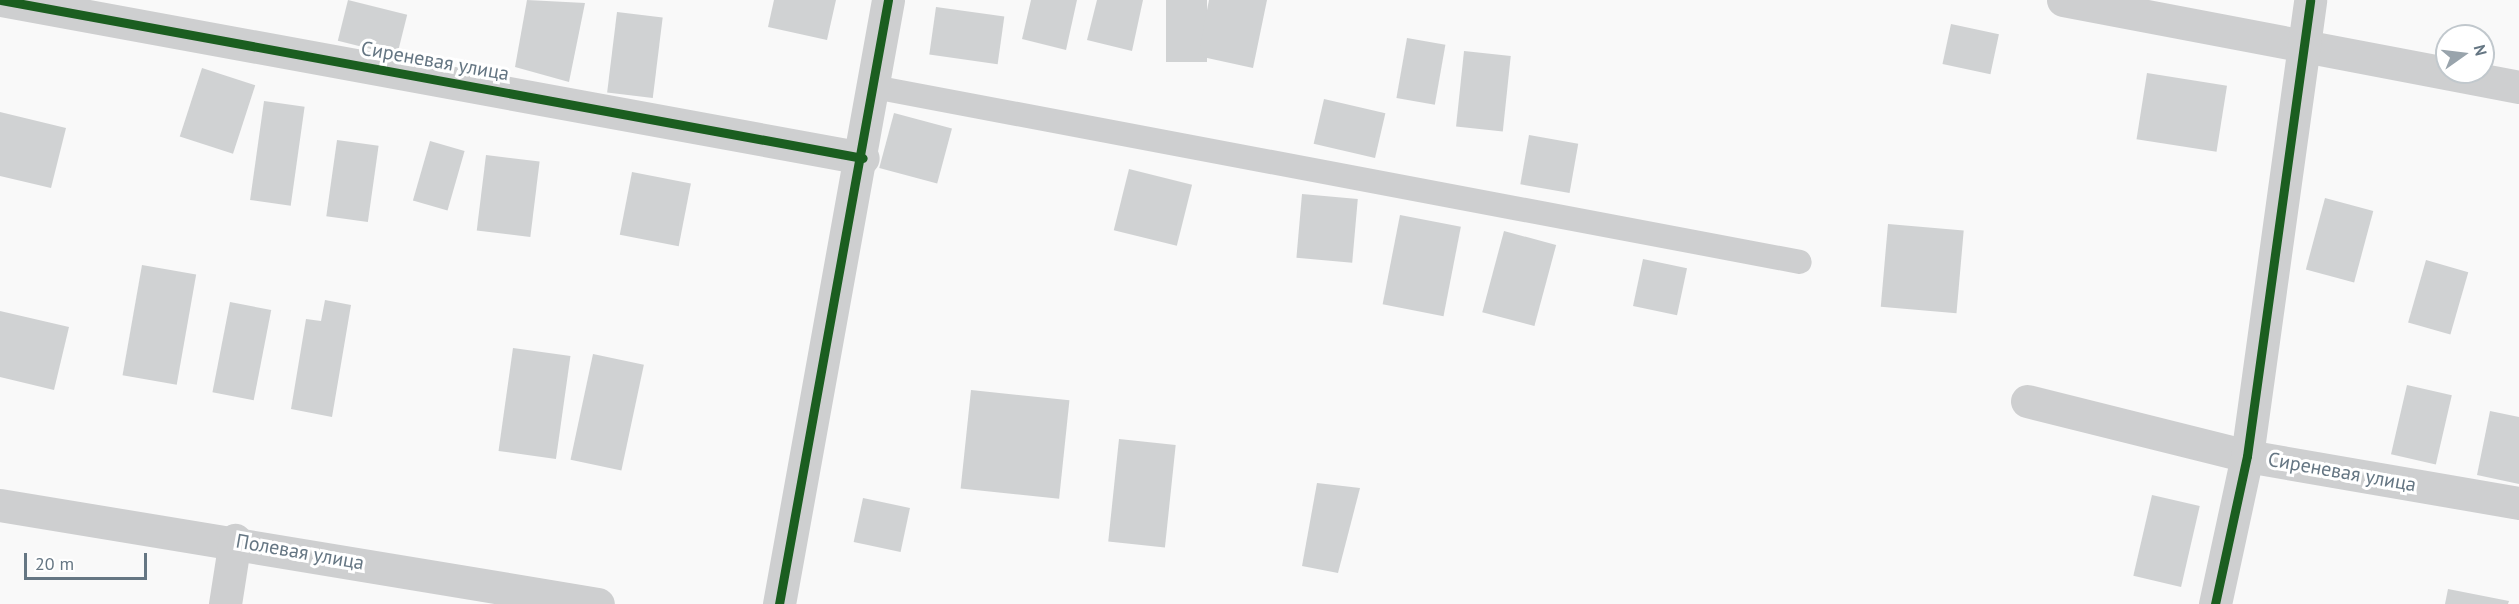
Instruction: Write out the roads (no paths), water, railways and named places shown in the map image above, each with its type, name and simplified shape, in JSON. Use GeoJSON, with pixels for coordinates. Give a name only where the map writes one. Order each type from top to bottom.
{"type":"FeatureCollection","features":[{"type":"Feature","properties":{"kind":"street","name":"Сиреневая улица"},"geometry":{"type":"LineString","coordinates":[[1,0],[863,158]]}},
{"type":"Feature","properties":{"kind":"street"},"geometry":{"type":"LineString","coordinates":[[779,604],[863,158],[888,0]]}},
{"type":"Feature","properties":{"kind":"street"},"geometry":{"type":"LineString","coordinates":[[2062,0],[2304,48],[2519,87]]}},
{"type":"Feature","properties":{"kind":"street"},"geometry":{"type":"LineString","coordinates":[[2215,604],[2247,456],[2310,0]]}},
{"type":"Feature","properties":{"kind":"street","name":"Сиреневая улица"},"geometry":{"type":"LineString","coordinates":[[2027,401],[2247,456],[2519,503]]}},
{"type":"Feature","properties":{"kind":"street","name":"Полевая улица"},"geometry":{"type":"LineString","coordinates":[[0,505],[235,540],[598,604]]}},
{"type":"Feature","properties":{"kind":"street"},"geometry":{"type":"LineString","coordinates":[[225,604],[235,540]]}},
{"type":"Feature","properties":{"kind":"lane"},"geometry":{"type":"LineString","coordinates":[[874,87],[1800,262]]}}]}
